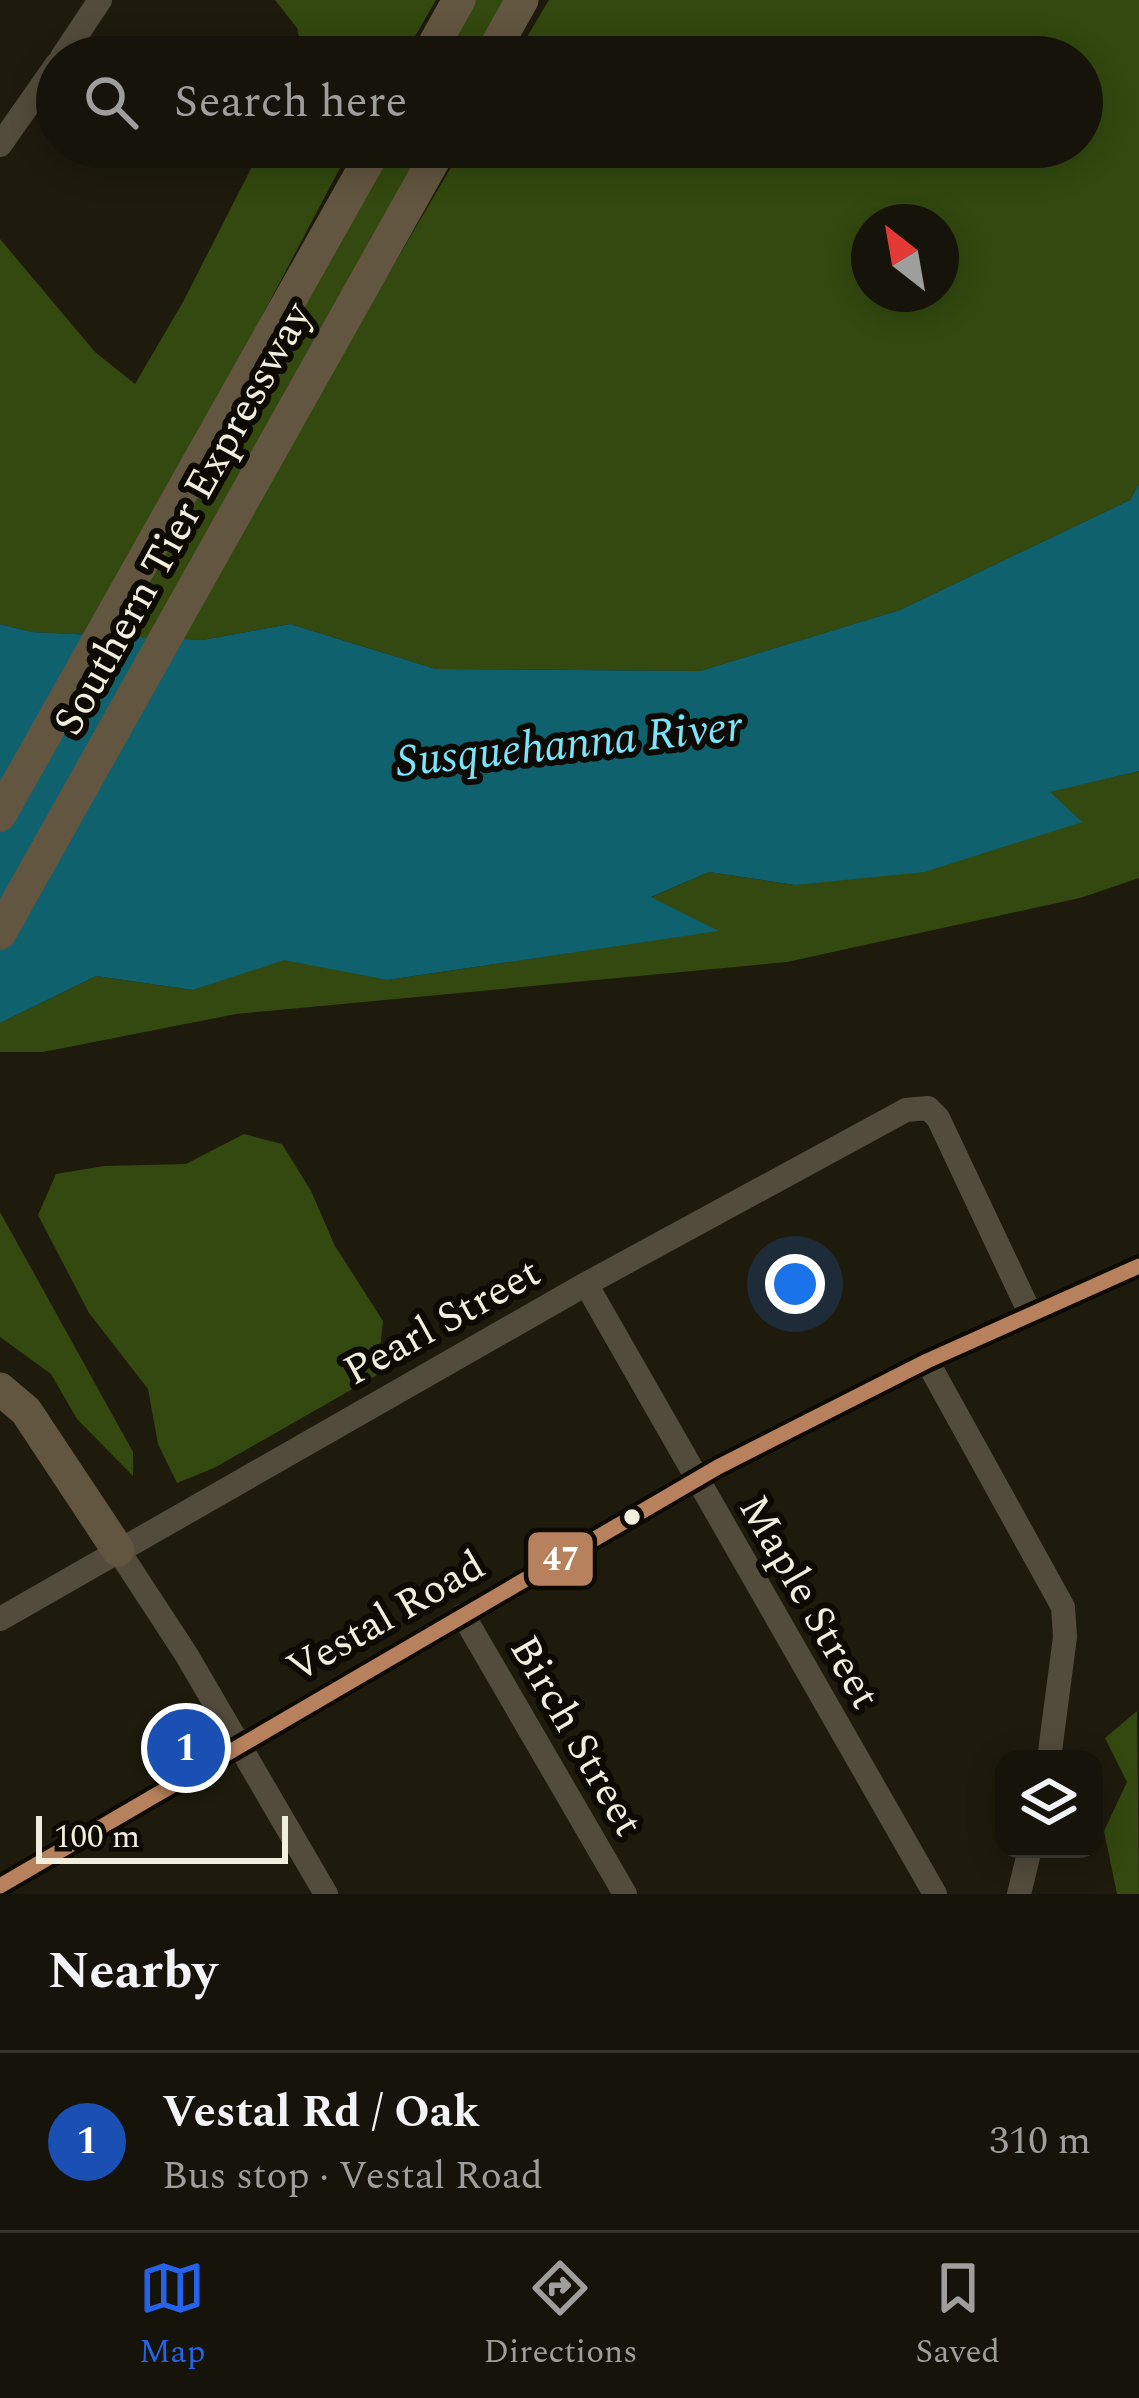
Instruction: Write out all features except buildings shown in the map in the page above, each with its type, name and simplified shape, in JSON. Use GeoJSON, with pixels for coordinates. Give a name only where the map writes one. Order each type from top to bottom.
{"type":"FeatureCollection","features":[{"type":"Feature","properties":{"kind":"highway"},"geometry":{"type":"LineString","coordinates":[[439,36],[459,0]]}},
{"type":"Feature","properties":{"kind":"highway"},"geometry":{"type":"LineString","coordinates":[[502,36],[522,0]]}},
{"type":"Feature","properties":{"kind":"highway","name":"Southern Tier Expressway"},"geometry":{"type":"LineString","coordinates":[[0,815],[364,168]]}},
{"type":"Feature","properties":{"kind":"highway","name":"Southern Tier Expressway"},"geometry":{"type":"LineString","coordinates":[[0,933],[429,168]]}},
{"type":"Feature","properties":{"kind":"highway"},"geometry":{"type":"LineString","coordinates":[[0,1389],[26,1411],[118,1550]]}},
{"type":"Feature","properties":{"kind":"street"},"geometry":{"type":"LineString","coordinates":[[76,36],[100,0]]}},
{"type":"Feature","properties":{"kind":"street"},"geometry":{"type":"LineString","coordinates":[[0,145],[36,94]]}},
{"type":"Feature","properties":{"kind":"street","name":"Pearl Street"},"geometry":{"type":"LineString","coordinates":[[0,1619],[586,1284],[907,1110],[928,1108],[938,1118],[1030,1313]]}},
{"type":"Feature","properties":{"kind":"street","name":"Vestal Road"},"geometry":{"type":"LineString","coordinates":[[0,1886],[695,1480],[927,1361],[1139,1266]]}},
{"type":"Feature","properties":{"kind":"street","name":"Maple Street"},"geometry":{"type":"LineString","coordinates":[[586,1284],[935,1894]]}},
{"type":"Feature","properties":{"kind":"street"},"geometry":{"type":"LineString","coordinates":[[927,1361],[1063,1606],[1065,1637],[1050,1750]]}},
{"type":"Feature","properties":{"kind":"street"},"geometry":{"type":"LineString","coordinates":[[118,1550],[186,1654],[326,1894]]}},
{"type":"Feature","properties":{"kind":"street","name":"Birch Street"},"geometry":{"type":"LineString","coordinates":[[463,1615],[626,1894]]}},
{"type":"Feature","properties":{"kind":"street"},"geometry":{"type":"LineString","coordinates":[[1019,1894],[1028,1858]]}},
{"type":"Feature","properties":{"kind":"green space"},"geometry":{"type":"Polygon","coordinates":[[[275,0],[436,0],[415,36],[299,36],[275,0]]]}},
{"type":"Feature","properties":{"kind":"green space"},"geometry":{"type":"Polygon","coordinates":[[[469,0],[509,0],[489,36],[449,36],[469,0]]]}},
{"type":"Feature","properties":{"kind":"green space"},"geometry":{"type":"Polygon","coordinates":[[[549,0],[1139,0],[1139,484],[1130,500],[900,610],[700,671],[436,669],[290,624],[203,640],[174,639],[451,168],[1103,168],[1103,36],[528,36],[549,0]]]}},
{"type":"Feature","properties":{"kind":"green space"},"geometry":{"type":"Polygon","coordinates":[[[251,168],[340,168],[94,635],[32,632],[0,624],[0,239],[95,352],[135,384],[251,168]]]}},
{"type":"Feature","properties":{"kind":"green space"},"geometry":{"type":"Polygon","coordinates":[[[375,168],[413,168],[153,638],[108,635],[375,168]]]}},
{"type":"Feature","properties":{"kind":"green space"},"geometry":{"type":"Polygon","coordinates":[[[1139,771],[1139,878],[1080,898],[787,962],[236,1014],[43,1052],[0,1052],[0,1023],[96,976],[193,990],[284,959],[387,980],[716,931],[649,898],[709,872],[795,885],[1080,821],[1048,792],[1139,771]]]}},
{"type":"Feature","properties":{"kind":"green space"},"geometry":{"type":"Polygon","coordinates":[[[244,1134],[282,1144],[311,1191],[335,1246],[383,1321],[377,1375],[214,1468],[177,1483],[158,1444],[148,1389],[89,1313],[38,1215],[56,1174],[104,1166],[186,1164],[244,1134]]]}},
{"type":"Feature","properties":{"kind":"green space"},"geometry":{"type":"Polygon","coordinates":[[[0,1212],[133,1452],[133,1476],[77,1419],[51,1374],[0,1337],[0,1212]]]}},
{"type":"Feature","properties":{"kind":"green space"},"geometry":{"type":"Polygon","coordinates":[[[1137,1711],[1139,1894],[1117,1894],[1104,1831],[1127,1782],[1105,1738],[1137,1711]]]}},
{"type":"Feature","properties":{"kind":"water","name":"Susquehanna River"},"geometry":{"type":"Polygon","coordinates":[[[1139,484],[1139,771],[1050,792],[1082,822],[924,872],[795,885],[709,872],[651,897],[719,931],[387,980],[284,960],[193,990],[96,976],[0,1023],[0,624],[32,632],[203,640],[290,624],[436,669],[700,671],[900,610],[1130,500],[1139,484]]]}},
{"type":"Feature","properties":{"kind":"transit line","name":"47"},"geometry":{"type":"LineString","coordinates":[[0,1886],[718,1467],[927,1361],[1139,1266]]}},
{"type":"Feature","properties":{"kind":"place","name":"Vestal Rd / Oak"},"geometry":{"type":"Point","coordinates":[186,1748]}}]}
